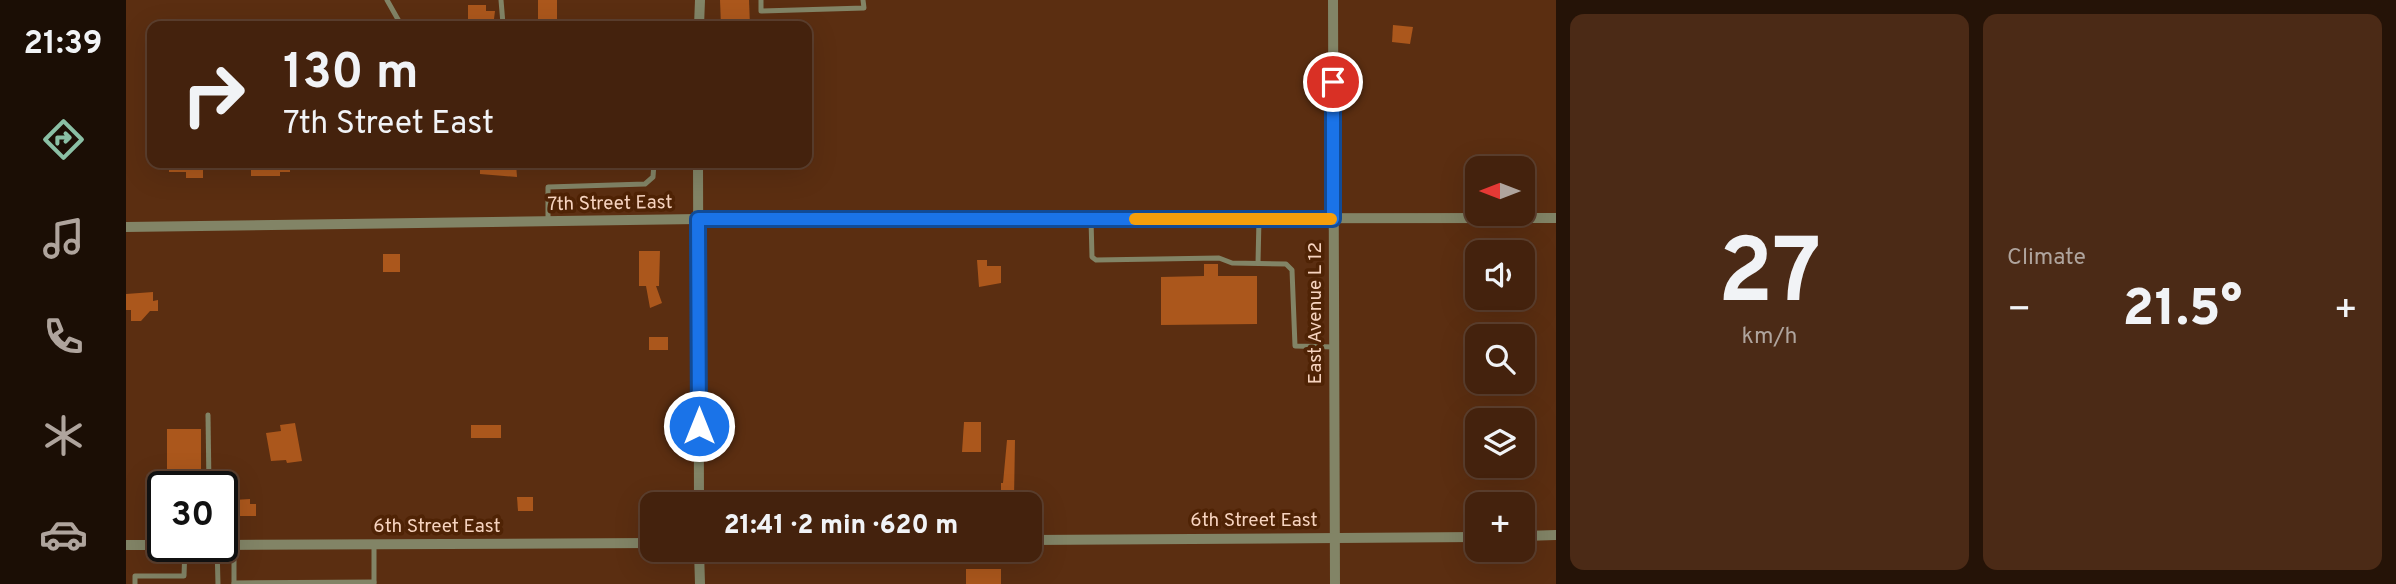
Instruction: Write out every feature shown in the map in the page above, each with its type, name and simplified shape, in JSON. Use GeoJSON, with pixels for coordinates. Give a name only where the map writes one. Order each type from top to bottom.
{"type":"FeatureCollection","features":[{"type":"Feature","properties":{"kind":"street"},"geometry":{"type":"LineString","coordinates":[[699,0],[699,21]]}},
{"type":"Feature","properties":{"kind":"street","name":"East Avenue L 12"},"geometry":{"type":"LineString","coordinates":[[1332,0],[1335,584]]}},
{"type":"Feature","properties":{"kind":"street"},"geometry":{"type":"LineString","coordinates":[[698,168],[699,492]]}},
{"type":"Feature","properties":{"kind":"street","name":"7th Street East"},"geometry":{"type":"LineString","coordinates":[[126,227],[698,219],[1556,218]]}},
{"type":"Feature","properties":{"kind":"street"},"geometry":{"type":"LineString","coordinates":[[1535,536],[1556,536]]}},
{"type":"Feature","properties":{"kind":"street","name":"6th Street East"},"geometry":{"type":"LineString","coordinates":[[1042,540],[1465,537]]}},
{"type":"Feature","properties":{"kind":"street","name":"6th Street East"},"geometry":{"type":"LineString","coordinates":[[238,545],[640,543]]}},
{"type":"Feature","properties":{"kind":"street"},"geometry":{"type":"LineString","coordinates":[[126,545],[147,545]]}},
{"type":"Feature","properties":{"kind":"street"},"geometry":{"type":"LineString","coordinates":[[699,562],[700,584]]}},
{"type":"Feature","properties":{"kind":"lane"},"geometry":{"type":"LineString","coordinates":[[387,0],[399,21]]}},
{"type":"Feature","properties":{"kind":"lane"},"geometry":{"type":"LineString","coordinates":[[501,0],[503,21]]}},
{"type":"Feature","properties":{"kind":"lane"},"geometry":{"type":"LineString","coordinates":[[761,0],[761,11],[864,8],[863,0]]}},
{"type":"Feature","properties":{"kind":"lane"},"geometry":{"type":"LineString","coordinates":[[548,223],[548,187],[645,184],[653,177],[654,168]]}},
{"type":"Feature","properties":{"kind":"lane"},"geometry":{"type":"LineString","coordinates":[[1091,219],[1090,250],[1096,260],[1219,258],[1232,263],[1282,262],[1290,267],[1295,346],[1334,347]]}},
{"type":"Feature","properties":{"kind":"lane"},"geometry":{"type":"LineString","coordinates":[[1258,263],[1259,219]]}},
{"type":"Feature","properties":{"kind":"lane"},"geometry":{"type":"LineString","coordinates":[[208,415],[209,471]]}},
{"type":"Feature","properties":{"kind":"lane"},"geometry":{"type":"LineString","coordinates":[[231,562],[234,583],[374,583],[374,545]]}},
{"type":"Feature","properties":{"kind":"lane"},"geometry":{"type":"LineString","coordinates":[[184,562],[184,584]]}},
{"type":"Feature","properties":{"kind":"lane"},"geometry":{"type":"LineString","coordinates":[[217,562],[218,584]]}},
{"type":"Feature","properties":{"kind":"lane"},"geometry":{"type":"LineString","coordinates":[[135,584],[135,576],[184,576]]}},
{"type":"Feature","properties":{"kind":"building"},"geometry":{"type":"Polygon","coordinates":[[[538,0],[557,0],[557,21],[538,21],[538,0]]]}},
{"type":"Feature","properties":{"kind":"building"},"geometry":{"type":"Polygon","coordinates":[[[720,0],[749,0],[750,21],[721,21],[720,0]]]}},
{"type":"Feature","properties":{"kind":"building"},"geometry":{"type":"Polygon","coordinates":[[[468,5],[486,5],[486,11],[495,11],[494,19],[468,20],[468,5]]]}},
{"type":"Feature","properties":{"kind":"building"},"geometry":{"type":"Polygon","coordinates":[[[1393,25],[1413,27],[1410,44],[1392,42],[1393,25]]]}},
{"type":"Feature","properties":{"kind":"building"},"geometry":{"type":"Polygon","coordinates":[[[169,168],[203,168],[203,178],[186,178],[186,172],[169,172],[169,168]]]}},
{"type":"Feature","properties":{"kind":"building"},"geometry":{"type":"Polygon","coordinates":[[[251,168],[290,168],[290,172],[280,172],[280,176],[251,176],[251,168]]]}},
{"type":"Feature","properties":{"kind":"building"},"geometry":{"type":"Polygon","coordinates":[[[480,168],[516,168],[517,177],[480,174],[480,168]]]}},
{"type":"Feature","properties":{"kind":"building"},"geometry":{"type":"Polygon","coordinates":[[[639,251],[660,251],[659,286],[656,286],[662,303],[650,308],[646,286],[639,286],[639,251]]]}},
{"type":"Feature","properties":{"kind":"building"},"geometry":{"type":"Polygon","coordinates":[[[383,254],[400,254],[400,272],[383,272],[383,254]]]}},
{"type":"Feature","properties":{"kind":"building"},"geometry":{"type":"Polygon","coordinates":[[[977,260],[987,260],[987,266],[1001,266],[1001,283],[979,287],[977,260]]]}},
{"type":"Feature","properties":{"kind":"building"},"geometry":{"type":"Polygon","coordinates":[[[1204,264],[1218,264],[1218,276],[1257,276],[1257,324],[1161,325],[1161,277],[1204,276],[1204,264]]]}},
{"type":"Feature","properties":{"kind":"building"},"geometry":{"type":"Polygon","coordinates":[[[153,292],[153,301],[158,300],[158,311],[150,311],[141,321],[131,321],[131,310],[126,310],[126,294],[153,292]]]}},
{"type":"Feature","properties":{"kind":"building"},"geometry":{"type":"Polygon","coordinates":[[[649,337],[668,337],[668,350],[649,350],[649,337]]]}},
{"type":"Feature","properties":{"kind":"building"},"geometry":{"type":"Polygon","coordinates":[[[964,422],[981,422],[981,452],[962,452],[964,422]]]}},
{"type":"Feature","properties":{"kind":"building"},"geometry":{"type":"Polygon","coordinates":[[[295,423],[302,461],[271,461],[266,433],[281,431],[280,425],[295,423]]]}},
{"type":"Feature","properties":{"kind":"building"},"geometry":{"type":"Polygon","coordinates":[[[471,425],[501,425],[501,438],[471,438],[471,425]]]}},
{"type":"Feature","properties":{"kind":"building"},"geometry":{"type":"Polygon","coordinates":[[[167,429],[201,429],[201,471],[167,471],[167,429]]]}},
{"type":"Feature","properties":{"kind":"building"},"geometry":{"type":"Polygon","coordinates":[[[1007,440],[1015,440],[1014,492],[984,492],[1001,490],[1007,440]]]}},
{"type":"Feature","properties":{"kind":"building"},"geometry":{"type":"Polygon","coordinates":[[[517,497],[533,497],[533,511],[518,511],[517,497]]]}},
{"type":"Feature","properties":{"kind":"building"},"geometry":{"type":"Polygon","coordinates":[[[250,499],[250,504],[256,504],[256,516],[238,516],[238,500],[250,499]]]}},
{"type":"Feature","properties":{"kind":"building"},"geometry":{"type":"Polygon","coordinates":[[[966,569],[1001,569],[1001,584],[966,584],[966,569]]]}},
{"type":"Feature","properties":{"kind":"slow traffic"},"geometry":{"type":"LineString","coordinates":[[1135,219],[1331,219]]}},
{"type":"Feature","properties":{"kind":"route"},"geometry":{"type":"LineString","coordinates":[[699,426],[698,219],[1333,219],[1333,82]]}}]}
